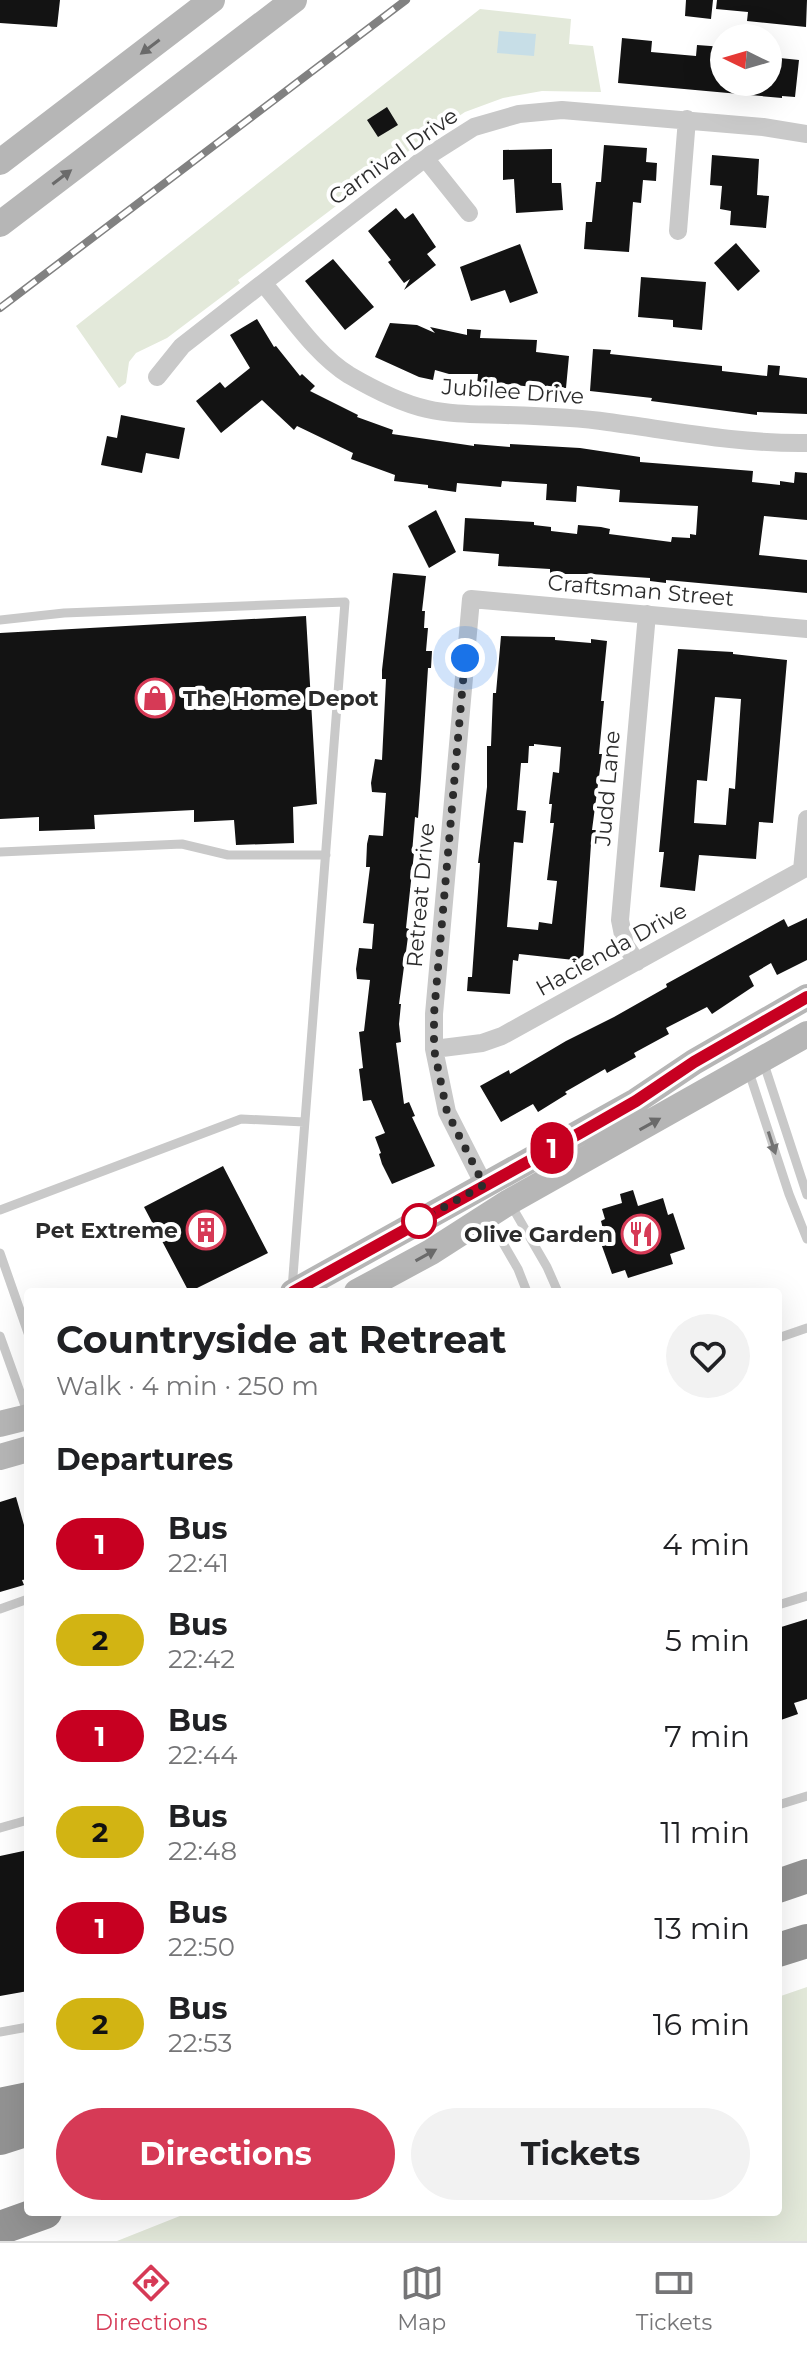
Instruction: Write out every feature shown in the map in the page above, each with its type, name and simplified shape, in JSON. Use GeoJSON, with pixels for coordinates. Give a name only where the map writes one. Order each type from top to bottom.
{"type":"FeatureCollection","features":[{"type":"Feature","properties":{"kind":"highway"},"geometry":{"type":"LineString","coordinates":[[782,1885],[807,1876]]}},
{"type":"Feature","properties":{"kind":"highway"},"geometry":{"type":"LineString","coordinates":[[782,1949],[807,1941]]}},
{"type":"Feature","properties":{"kind":"highway"},"geometry":{"type":"LineString","coordinates":[[0,2105],[24,2100]]}},
{"type":"Feature","properties":{"kind":"highway"},"geometry":{"type":"LineString","coordinates":[[0,2138],[24,2130]]}},
{"type":"Feature","properties":{"kind":"highway"},"geometry":{"type":"LineString","coordinates":[[0,2203],[24,2195]]}},
{"type":"Feature","properties":{"kind":"highway"},"geometry":{"type":"LineString","coordinates":[[0,2228],[34,2216]]}},
{"type":"Feature","properties":{"kind":"street"},"geometry":{"type":"LineString","coordinates":[[0,162],[212,0]]}},
{"type":"Feature","properties":{"kind":"street"},"geometry":{"type":"LineString","coordinates":[[0,224],[294,0]]}},
{"type":"Feature","properties":{"kind":"street","name":"Carnival Drive"},"geometry":{"type":"LineString","coordinates":[[157,377],[182,346],[425,158],[474,127],[519,114],[562,110],[687,119],[807,134]]}},
{"type":"Feature","properties":{"kind":"street"},"geometry":{"type":"LineString","coordinates":[[678,231],[687,119]]}},
{"type":"Feature","properties":{"kind":"street"},"geometry":{"type":"LineString","coordinates":[[425,158],[469,213]]}},
{"type":"Feature","properties":{"kind":"street","name":"Jubilee Drive"},"geometry":{"type":"LineString","coordinates":[[263,283],[321,351],[347,374],[386,395],[425,409],[457,414],[552,416],[759,444],[807,443]]}},
{"type":"Feature","properties":{"kind":"street","name":"Craftsman Street"},"geometry":{"type":"LineString","coordinates":[[471,599],[807,629]]}},
{"type":"Feature","properties":{"kind":"street","name":"Retreat Drive"},"geometry":{"type":"LineString","coordinates":[[471,599],[434,1014],[434,1049],[447,1112],[484,1185]]}},
{"type":"Feature","properties":{"kind":"street","name":"Judd Lane"},"geometry":{"type":"LineString","coordinates":[[637,962],[625,945],[620,920],[647,614]]}},
{"type":"Feature","properties":{"kind":"street","name":"Hacienda Drive"},"geometry":{"type":"LineString","coordinates":[[434,1049],[482,1043],[502,1036],[802,870],[807,819]]}},
{"type":"Feature","properties":{"kind":"street"},"geometry":{"type":"LineString","coordinates":[[299,1288],[636,1101],[694,1062],[807,997]]}},
{"type":"Feature","properties":{"kind":"street"},"geometry":{"type":"LineString","coordinates":[[364,1288],[807,1034]]}},
{"type":"Feature","properties":{"kind":"street"},"geometry":{"type":"LineString","coordinates":[[0,1424],[24,1417]]}},
{"type":"Feature","properties":{"kind":"street"},"geometry":{"type":"LineString","coordinates":[[0,1457],[24,1450]]}},
{"type":"Feature","properties":{"kind":"lane"},"geometry":{"type":"LineString","coordinates":[[0,620],[64,613],[345,602],[292,1288]]}},
{"type":"Feature","properties":{"kind":"lane"},"geometry":{"type":"LineString","coordinates":[[0,852],[182,844],[228,855],[326,855]]}},
{"type":"Feature","properties":{"kind":"lane"},"geometry":{"type":"LineString","coordinates":[[755,1064],[807,1195]]}},
{"type":"Feature","properties":{"kind":"lane"},"geometry":{"type":"LineString","coordinates":[[755,1064],[789,1194],[807,1239]]}},
{"type":"Feature","properties":{"kind":"lane"},"geometry":{"type":"LineString","coordinates":[[0,1210],[241,1119],[304,1122]]}},
{"type":"Feature","properties":{"kind":"lane"},"geometry":{"type":"LineString","coordinates":[[484,1185],[555,1288]]}},
{"type":"Feature","properties":{"kind":"lane"},"geometry":{"type":"LineString","coordinates":[[484,1185],[498,1209],[525,1288]]}},
{"type":"Feature","properties":{"kind":"lane"},"geometry":{"type":"LineString","coordinates":[[0,1253],[24,1322]]}},
{"type":"Feature","properties":{"kind":"lane"},"geometry":{"type":"LineString","coordinates":[[782,1337],[807,1328]]}},
{"type":"Feature","properties":{"kind":"lane"},"geometry":{"type":"LineString","coordinates":[[0,1336],[24,1405]]}},
{"type":"Feature","properties":{"kind":"lane"},"geometry":{"type":"LineString","coordinates":[[782,1604],[807,1596]]}},
{"type":"Feature","properties":{"kind":"lane"},"geometry":{"type":"LineString","coordinates":[[0,1609],[24,1600]]}},
{"type":"Feature","properties":{"kind":"lane"},"geometry":{"type":"LineString","coordinates":[[782,1804],[807,1796]]}},
{"type":"Feature","properties":{"kind":"lane"},"geometry":{"type":"LineString","coordinates":[[0,1828],[24,1821]]}},
{"type":"Feature","properties":{"kind":"lane"},"geometry":{"type":"LineString","coordinates":[[0,2032],[24,2028]]}},
{"type":"Feature","properties":{"kind":"green space"},"geometry":{"type":"Polygon","coordinates":[[[480,9],[571,19],[569,44],[593,46],[601,92],[542,91],[503,98],[465,112],[238,280],[240,283],[167,338],[136,353],[129,362],[126,383],[119,388],[76,326],[480,9]]]}},
{"type":"Feature","properties":{"kind":"green space"},"geometry":{"type":"Polygon","coordinates":[[[807,1987],[807,2241],[117,2241],[180,2216],[782,2216],[782,1996],[807,1987]]]}},
{"type":"Feature","properties":{"kind":"water"},"geometry":{"type":"Polygon","coordinates":[[[499,31],[536,34],[534,56],[497,53],[499,31]]]}},
{"type":"Feature","properties":{"kind":"building"},"geometry":{"type":"Polygon","coordinates":[[[0,0],[60,0],[57,27],[0,23],[0,0]]]}},
{"type":"Feature","properties":{"kind":"building"},"geometry":{"type":"Polygon","coordinates":[[[686,0],[713,0],[711,19],[685,16],[686,0]]]}},
{"type":"Feature","properties":{"kind":"building"},"geometry":{"type":"Polygon","coordinates":[[[717,0],[807,0],[806,27],[747,21],[748,12],[716,9],[717,0]]]}},
{"type":"Feature","properties":{"kind":"building"},"geometry":{"type":"Polygon","coordinates":[[[622,38],[652,41],[651,52],[696,56],[697,45],[710,46],[710,91],[618,83],[622,38]]]}},
{"type":"Feature","properties":{"kind":"building"},"geometry":{"type":"Polygon","coordinates":[[[782,58],[799,60],[795,97],[782,96],[782,58]]]}},
{"type":"Feature","properties":{"kind":"building"},"geometry":{"type":"Polygon","coordinates":[[[387,107],[398,125],[378,137],[367,120],[387,107]]]}},
{"type":"Feature","properties":{"kind":"building"},"geometry":{"type":"Polygon","coordinates":[[[604,145],[647,148],[646,162],[657,163],[656,181],[643,180],[641,203],[633,202],[629,252],[584,249],[586,222],[592,222],[596,182],[601,182],[604,145]]]}},
{"type":"Feature","properties":{"kind":"building"},"geometry":{"type":"Polygon","coordinates":[[[552,149],[552,183],[561,183],[563,210],[516,213],[514,179],[503,180],[503,150],[552,149]]]}},
{"type":"Feature","properties":{"kind":"building"},"geometry":{"type":"Polygon","coordinates":[[[712,155],[759,159],[757,195],[769,196],[766,228],[730,225],[731,211],[720,209],[722,186],[710,185],[712,155]]]}},
{"type":"Feature","properties":{"kind":"building"},"geometry":{"type":"Polygon","coordinates":[[[396,208],[405,219],[413,213],[436,247],[427,254],[436,265],[404,290],[410,279],[404,283],[388,262],[391,260],[368,231],[396,208]]]}},
{"type":"Feature","properties":{"kind":"building"},"geometry":{"type":"Polygon","coordinates":[[[736,243],[760,271],[738,291],[714,263],[736,243]]]}},
{"type":"Feature","properties":{"kind":"building"},"geometry":{"type":"Polygon","coordinates":[[[520,244],[538,293],[510,303],[505,290],[471,301],[460,267],[520,244]]]}},
{"type":"Feature","properties":{"kind":"building"},"geometry":{"type":"Polygon","coordinates":[[[333,259],[374,307],[345,330],[305,281],[333,259]]]}},
{"type":"Feature","properties":{"kind":"building"},"geometry":{"type":"Polygon","coordinates":[[[641,277],[706,282],[702,330],[673,327],[673,320],[638,317],[641,277]]]}},
{"type":"Feature","properties":{"kind":"building"},"geometry":{"type":"Polygon","coordinates":[[[257,319],[274,347],[300,376],[302,374],[315,386],[310,391],[357,417],[393,430],[392,434],[474,446],[510,447],[510,444],[580,448],[640,457],[640,462],[753,471],[752,482],[780,485],[780,481],[794,483],[795,472],[807,473],[807,520],[764,516],[759,555],[807,560],[807,593],[666,580],[666,583],[650,581],[650,578],[550,573],[550,569],[498,566],[499,554],[463,551],[465,518],[534,522],[534,525],[551,527],[551,531],[577,534],[578,525],[601,527],[610,529],[609,534],[671,542],[672,537],[690,538],[690,534],[696,535],[698,506],[619,502],[620,490],[577,486],[576,502],[546,500],[547,484],[502,481],[501,487],[457,483],[456,492],[394,481],[395,475],[351,459],[353,453],[297,426],[294,430],[262,400],[221,433],[196,401],[220,382],[225,388],[250,368],[230,335],[257,319]]]}},
{"type":"Feature","properties":{"kind":"building"},"geometry":{"type":"Polygon","coordinates":[[[390,323],[417,325],[435,333],[430,327],[467,335],[467,329],[481,330],[480,338],[537,340],[536,352],[569,356],[566,388],[495,383],[495,386],[477,385],[478,374],[449,374],[435,370],[433,380],[419,377],[375,357],[390,323]]]}},
{"type":"Feature","properties":{"kind":"building"},"geometry":{"type":"Polygon","coordinates":[[[593,349],[611,350],[610,354],[722,366],[722,371],[767,376],[768,365],[780,366],[779,375],[807,378],[807,414],[757,412],[757,415],[590,391],[593,349]]]}},
{"type":"Feature","properties":{"kind":"building"},"geometry":{"type":"Polygon","coordinates":[[[121,415],[185,428],[179,459],[146,453],[142,473],[101,465],[107,436],[117,438],[121,415]]]}},
{"type":"Feature","properties":{"kind":"building"},"geometry":{"type":"Polygon","coordinates":[[[436,510],[456,552],[429,568],[408,526],[436,510]]]}},
{"type":"Feature","properties":{"kind":"building"},"geometry":{"type":"Polygon","coordinates":[[[393,573],[426,576],[422,611],[425,611],[424,628],[428,628],[426,651],[432,651],[431,668],[428,668],[418,818],[415,817],[412,853],[406,928],[409,929],[399,1004],[401,1042],[396,1043],[404,1104],[409,1102],[415,1116],[412,1117],[435,1166],[392,1184],[382,1164],[375,1137],[385,1133],[371,1100],[363,1101],[359,1032],[364,1031],[370,980],[357,979],[356,969],[359,948],[372,949],[374,924],[363,923],[370,867],[366,867],[367,844],[369,835],[383,836],[386,793],[372,792],[371,783],[375,759],[382,760],[386,679],[382,679],[382,670],[393,573]]]}},
{"type":"Feature","properties":{"kind":"building","name":"The Home Depot"},"geometry":{"type":"Polygon","coordinates":[[[306,616],[317,804],[293,807],[294,843],[236,845],[234,820],[194,822],[194,810],[94,815],[95,829],[39,831],[39,817],[0,819],[0,633],[306,616]]]}},
{"type":"Feature","properties":{"kind":"building"},"geometry":{"type":"Polygon","coordinates":[[[501,636],[555,637],[555,640],[591,643],[591,639],[607,641],[601,701],[604,701],[599,754],[602,754],[592,830],[596,830],[595,844],[591,844],[583,961],[519,954],[518,961],[513,960],[510,994],[467,991],[468,977],[472,977],[478,863],[487,787],[487,746],[491,746],[493,693],[496,693],[501,636]],[[529,746],[528,763],[521,763],[517,810],[526,811],[523,843],[514,842],[507,927],[538,930],[539,922],[552,924],[557,881],[547,880],[554,823],[550,823],[552,804],[549,804],[553,772],[559,773],[561,747],[529,746]]]}},
{"type":"Feature","properties":{"kind":"building"},"geometry":{"type":"Polygon","coordinates":[[[678,649],[733,652],[787,660],[773,823],[759,822],[756,859],[699,855],[695,891],[660,887],[664,852],[659,852],[678,649]],[[715,697],[707,781],[697,780],[694,823],[726,825],[729,788],[735,789],[741,699],[715,697]]]}},
{"type":"Feature","properties":{"kind":"building"},"geometry":{"type":"Polygon","coordinates":[[[807,918],[807,960],[777,975],[771,963],[749,976],[754,986],[712,1014],[707,1007],[666,1028],[669,1034],[634,1053],[636,1057],[607,1073],[605,1069],[538,1112],[533,1104],[501,1122],[480,1086],[509,1070],[510,1074],[614,1017],[667,987],[666,984],[784,919],[788,927],[807,918]]]}},
{"type":"Feature","properties":{"kind":"building","name":"Pet Extreme"},"geometry":{"type":"Polygon","coordinates":[[[223,1166],[268,1253],[197,1288],[187,1288],[144,1207],[223,1166]]]}},
{"type":"Feature","properties":{"kind":"building","name":"Olive Garden"},"geometry":{"type":"Polygon","coordinates":[[[633,1190],[638,1206],[663,1198],[668,1215],[673,1213],[685,1249],[670,1254],[673,1264],[628,1278],[625,1270],[612,1274],[598,1235],[604,1233],[602,1209],[622,1203],[620,1194],[633,1190]]]}},
{"type":"Feature","properties":{"kind":"building"},"geometry":{"type":"Polygon","coordinates":[[[16,1497],[24,1525],[24,1585],[0,1592],[0,1502],[16,1497]]]}},
{"type":"Feature","properties":{"kind":"building"},"geometry":{"type":"Polygon","coordinates":[[[807,1619],[807,1699],[794,1703],[798,1714],[782,1720],[782,1627],[807,1619]]]}},
{"type":"Feature","properties":{"kind":"building"},"geometry":{"type":"Polygon","coordinates":[[[24,1851],[24,1992],[0,1996],[0,1856],[24,1851]]]}},
{"type":"Feature","properties":{"kind":"railway"},"geometry":{"type":"LineString","coordinates":[[0,308],[406,0]]}},
{"type":"Feature","properties":{"kind":"bus line","name":"1"},"geometry":{"type":"LineString","coordinates":[[300,1288],[636,1101],[694,1062],[807,997]]}},
{"type":"Feature","properties":{"kind":"place","name":"The Home Depot"},"geometry":{"type":"Point","coordinates":[155,698]}},
{"type":"Feature","properties":{"kind":"place","name":"Pet Extreme"},"geometry":{"type":"Point","coordinates":[206,1230]}},
{"type":"Feature","properties":{"kind":"place","name":"Olive Garden"},"geometry":{"type":"Point","coordinates":[641,1234]}},
{"type":"Feature","properties":{"kind":"route"},"geometry":{"type":"LineString","coordinates":[[419,1221],[484,1185],[447,1112],[434,1049],[434,1014],[465,658]]}}]}
